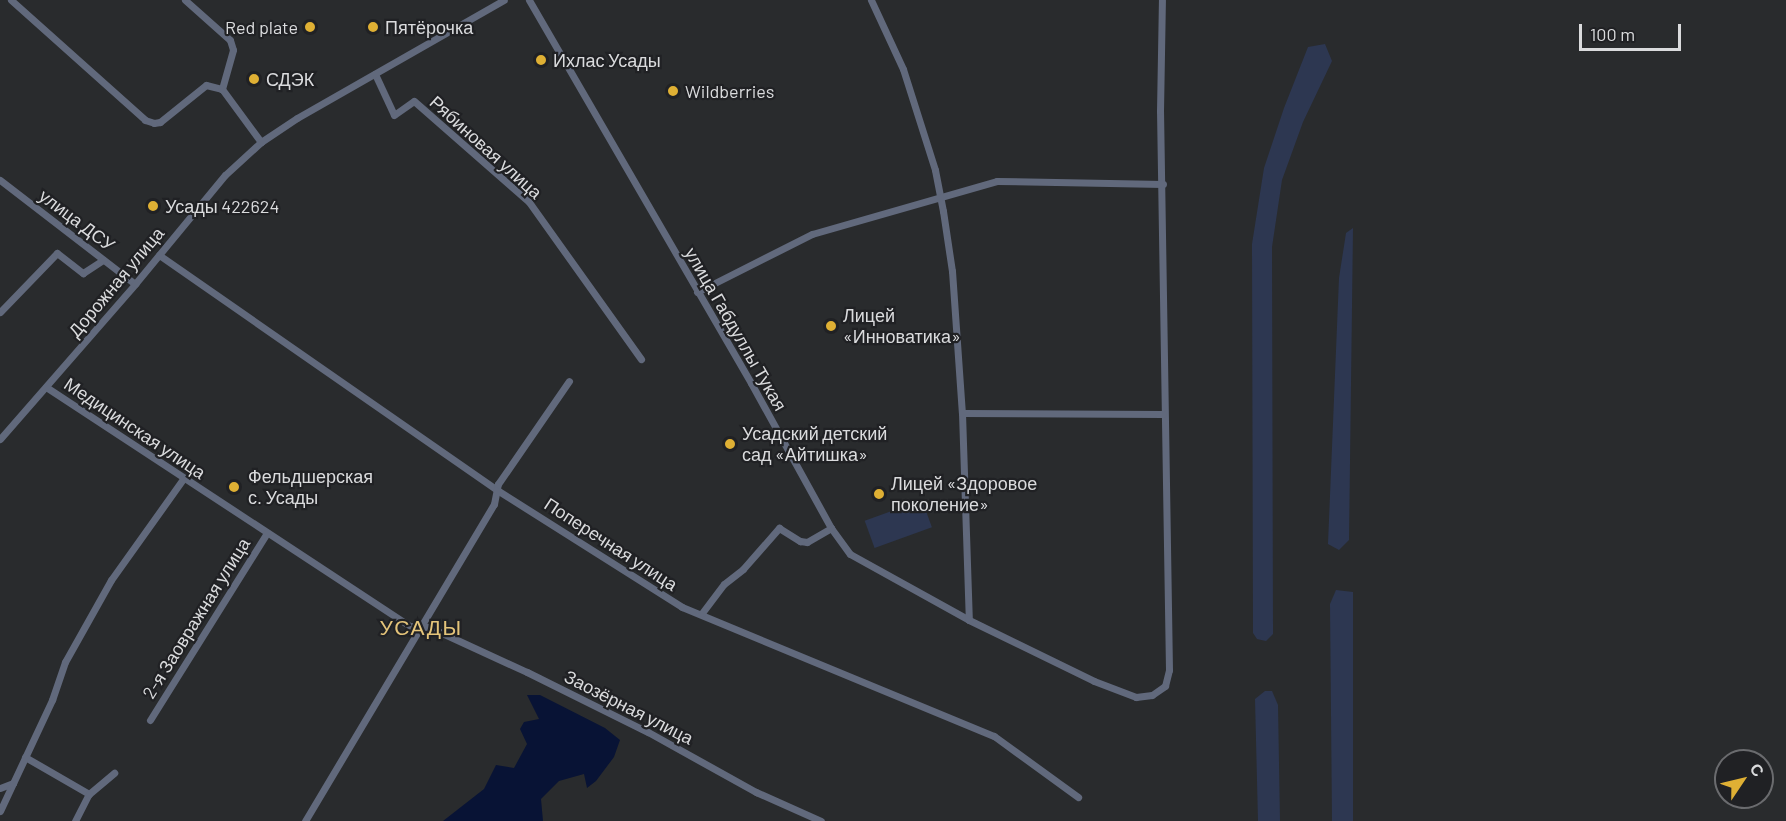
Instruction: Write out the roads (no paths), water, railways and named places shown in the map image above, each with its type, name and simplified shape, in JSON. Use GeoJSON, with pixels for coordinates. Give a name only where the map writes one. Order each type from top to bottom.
{"type":"FeatureCollection","features":[{"type":"Feature","properties":{"kind":"street"},"geometry":{"type":"LineString","coordinates":[[11,0],[145,120],[160,122],[206,85],[222,89],[261,142]]}},
{"type":"Feature","properties":{"kind":"street"},"geometry":{"type":"LineString","coordinates":[[185,0],[230,40],[232,50],[222,89]]}},
{"type":"Feature","properties":{"kind":"street","name":"Дорожная улица"},"geometry":{"type":"LineString","coordinates":[[0,439],[135,284],[225,175],[261,142],[504,0]]}},
{"type":"Feature","properties":{"kind":"street","name":"улица Габдуллы Тукая"},"geometry":{"type":"LineString","coordinates":[[529,0],[831,528],[850,554],[969,620],[1115,691],[1136,697],[1152,695],[1165,686],[1169,670],[1163,414]]}},
{"type":"Feature","properties":{"kind":"street"},"geometry":{"type":"LineString","coordinates":[[871,0],[903,69],[934,170],[952,271],[962,413],[969,620]]}},
{"type":"Feature","properties":{"kind":"street"},"geometry":{"type":"LineString","coordinates":[[962,413],[1163,414],[1163,184],[1160,111],[1162,0]]}},
{"type":"Feature","properties":{"kind":"street","name":"Рябиновая улица"},"geometry":{"type":"LineString","coordinates":[[375,74],[394,115],[414,101],[529,202],[641,359]]}},
{"type":"Feature","properties":{"kind":"street","name":"улица ДСУ"},"geometry":{"type":"LineString","coordinates":[[0,180],[135,284]]}},
{"type":"Feature","properties":{"kind":"street"},"geometry":{"type":"LineString","coordinates":[[697,292],[812,234],[939,196],[997,182],[1163,184]]}},
{"type":"Feature","properties":{"kind":"street"},"geometry":{"type":"LineString","coordinates":[[0,312],[57,254],[83,273],[104,260]]}},
{"type":"Feature","properties":{"kind":"street","name":"Поперечная улица"},"geometry":{"type":"LineString","coordinates":[[159,255],[497,490],[682,607],[994,736],[1078,797]]}},
{"type":"Feature","properties":{"kind":"street"},"geometry":{"type":"LineString","coordinates":[[305,821],[494,504],[498,484],[569,381]]}},
{"type":"Feature","properties":{"kind":"street","name":"Медицинская улица"},"geometry":{"type":"LineString","coordinates":[[46,387],[410,626],[421,627]]}},
{"type":"Feature","properties":{"kind":"street"},"geometry":{"type":"LineString","coordinates":[[0,811],[52,700],[65,662],[111,580],[183,479]]}},
{"type":"Feature","properties":{"kind":"street"},"geometry":{"type":"LineString","coordinates":[[702,614],[724,584],[743,569],[779,528],[800,541],[807,542],[831,528]]}},
{"type":"Feature","properties":{"kind":"street","name":"2-я Заовражная улица"},"geometry":{"type":"LineString","coordinates":[[150,720],[267,533]]}},
{"type":"Feature","properties":{"kind":"street","name":"Заозёрная улица"},"geometry":{"type":"LineString","coordinates":[[421,627],[429,627],[527,672],[648,732],[756,792],[821,821]]}},
{"type":"Feature","properties":{"kind":"street"},"geometry":{"type":"LineString","coordinates":[[25,757],[89,794]]}},
{"type":"Feature","properties":{"kind":"street"},"geometry":{"type":"LineString","coordinates":[[75,821],[89,794],[114,773]]}},
{"type":"Feature","properties":{"kind":"street"},"geometry":{"type":"LineString","coordinates":[[0,788],[13,783]]}},
{"type":"Feature","properties":{"kind":"place","name":"Red plate"},"geometry":{"type":"Point","coordinates":[310,27]}},
{"type":"Feature","properties":{"kind":"place","name":"Пятёрочка"},"geometry":{"type":"Point","coordinates":[373,27]}},
{"type":"Feature","properties":{"kind":"place","name":"Ихлас Усады"},"geometry":{"type":"Point","coordinates":[541,60]}},
{"type":"Feature","properties":{"kind":"place","name":"СДЭК"},"geometry":{"type":"Point","coordinates":[254,79]}},
{"type":"Feature","properties":{"kind":"place","name":"Wildberries"},"geometry":{"type":"Point","coordinates":[673,91]}},
{"type":"Feature","properties":{"kind":"place","name":"Усады 422624"},"geometry":{"type":"Point","coordinates":[153,206]}},
{"type":"Feature","properties":{"kind":"place","name":"Лицей «Инноватика»"},"geometry":{"type":"Point","coordinates":[831,326]}},
{"type":"Feature","properties":{"kind":"place","name":"Усадский детский сад «Айтишка»"},"geometry":{"type":"Point","coordinates":[730,444]}},
{"type":"Feature","properties":{"kind":"place","name":"Фельдшерская с. Усады"},"geometry":{"type":"Point","coordinates":[234,487]}},
{"type":"Feature","properties":{"kind":"place","name":"Лицей «Здоровое поколение»"},"geometry":{"type":"Point","coordinates":[879,494]}},
{"type":"Feature","properties":{"kind":"district","name":"УСАДЫ"},"geometry":{"type":"Point","coordinates":[421,627]}}]}
